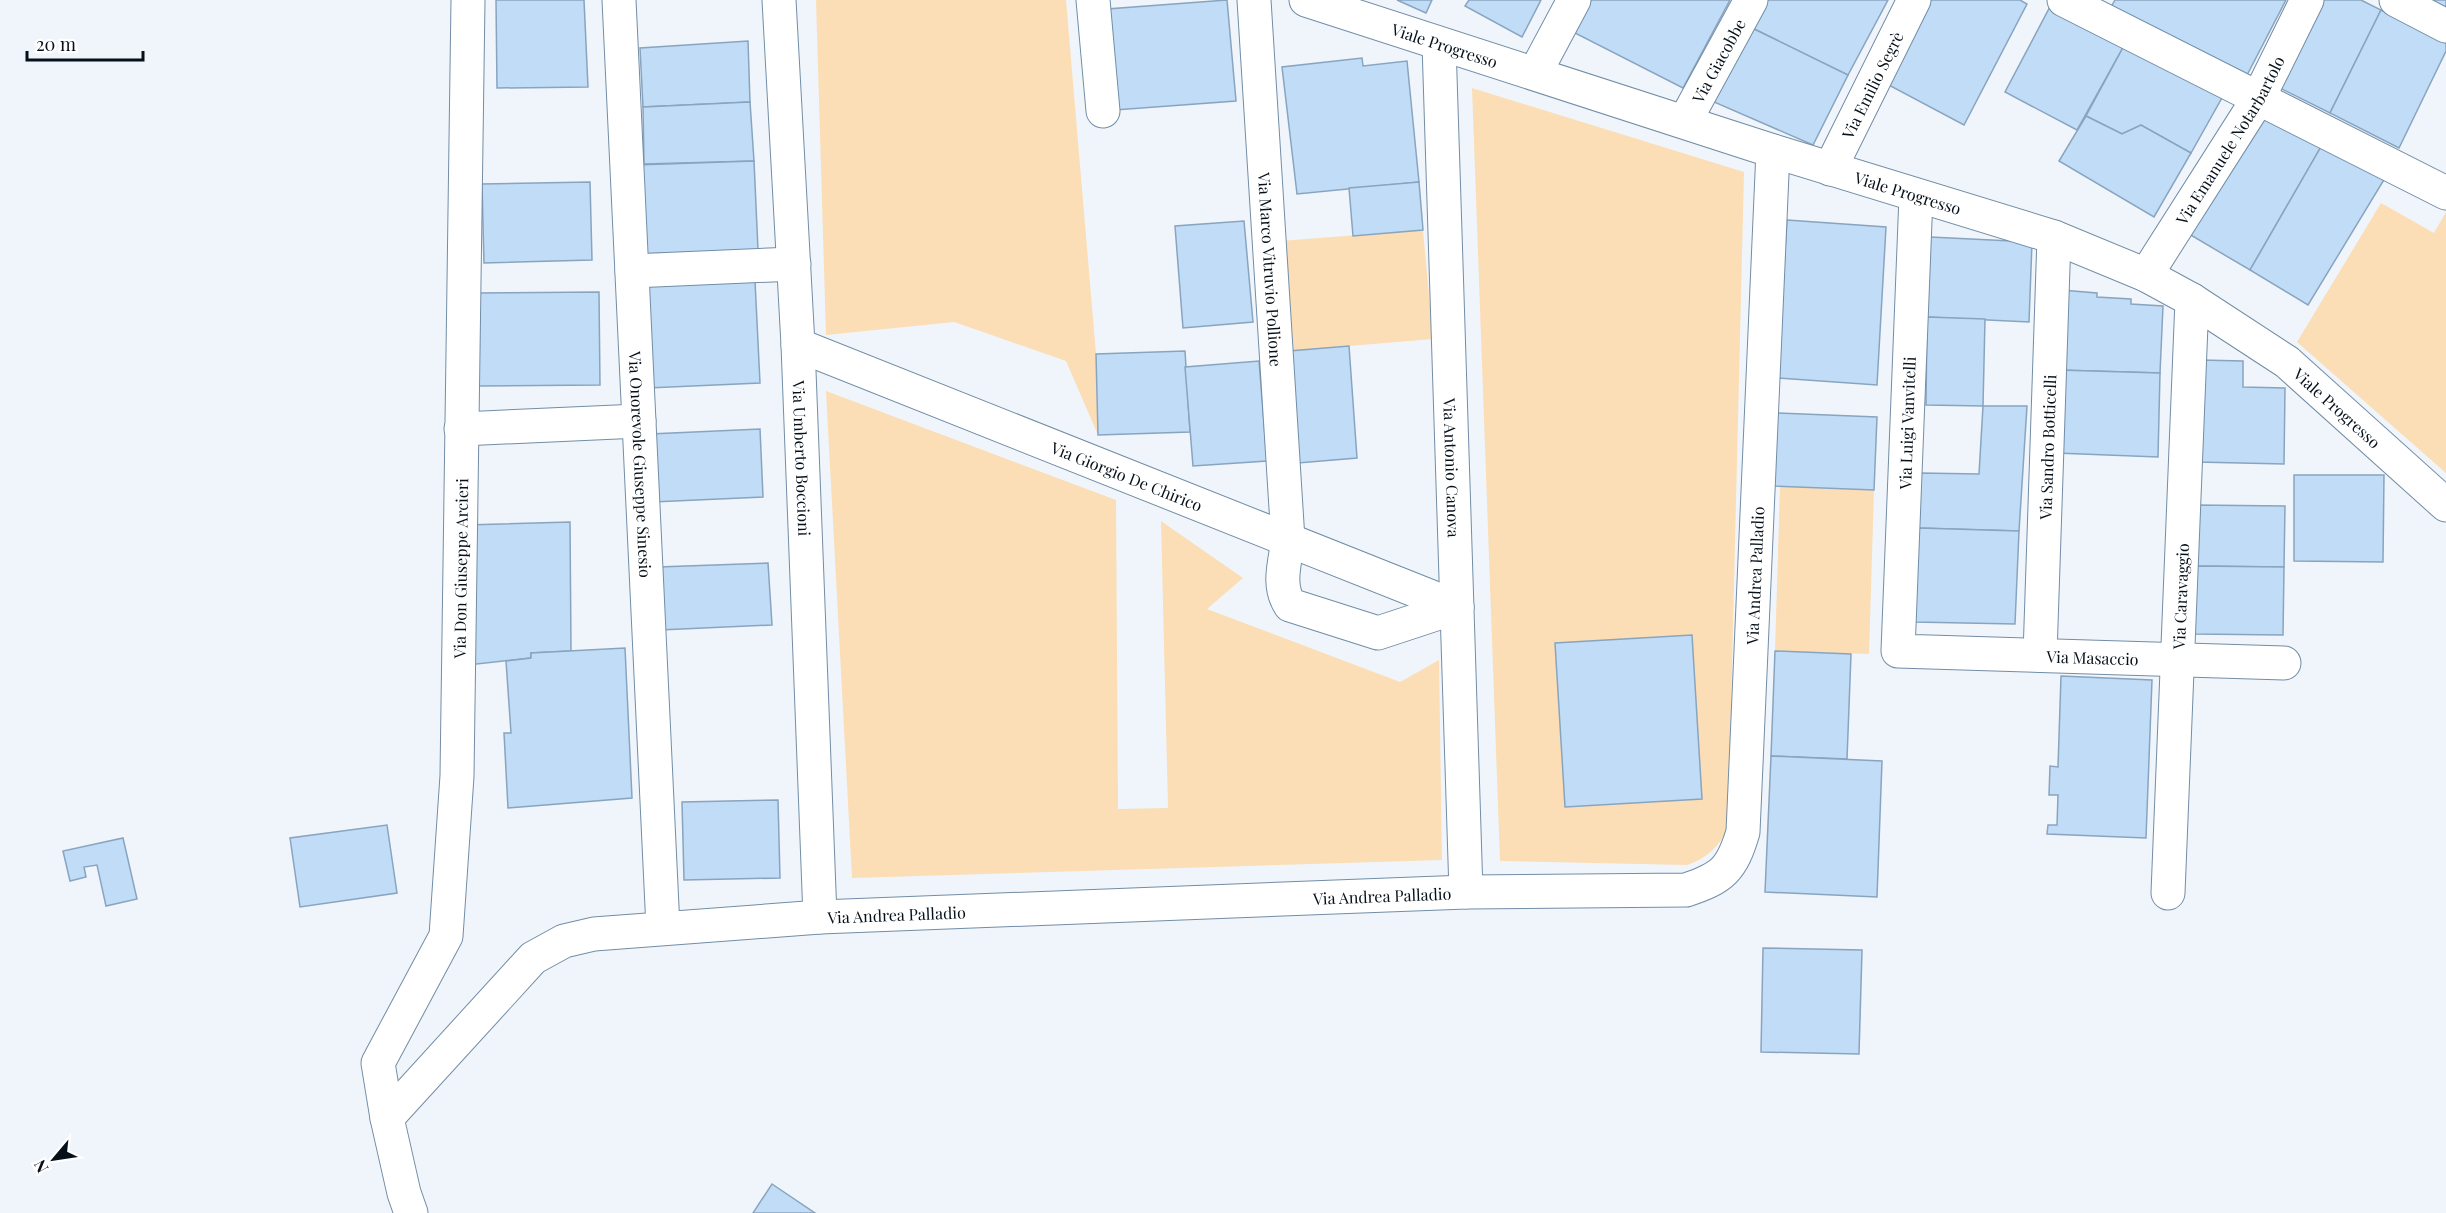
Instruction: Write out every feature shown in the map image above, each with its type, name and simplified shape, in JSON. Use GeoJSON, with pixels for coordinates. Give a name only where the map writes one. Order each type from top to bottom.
{"type":"FeatureCollection","features":[{"type":"Feature","properties":{"kind":"street","name":"Via Don Giuseppe Arcieri"},"geometry":{"type":"LineString","coordinates":[[411,1213],[404,1193],[387,1118],[378,1063],[446,936],[457,776],[468,0]]}},
{"type":"Feature","properties":{"kind":"street","name":"Via Onorevole Giuseppe Sinesio"},"geometry":{"type":"LineString","coordinates":[[619,0],[663,928]]}},
{"type":"Feature","properties":{"kind":"street","name":"Via Umberto Boccioni"},"geometry":{"type":"LineString","coordinates":[[779,0],[798,345],[820,917]]}},
{"type":"Feature","properties":{"kind":"street"},"geometry":{"type":"LineString","coordinates":[[1093,0],[1103,111]]}},
{"type":"Feature","properties":{"kind":"street","name":"Via Marco Vitruvio Pollione"},"geometry":{"type":"LineString","coordinates":[[1254,0],[1288,540],[1281,582],[1283,594],[1290,605],[1378,633],[1457,607]]}},
{"type":"Feature","properties":{"kind":"street","name":"Viale Progresso"},"geometry":{"type":"LineString","coordinates":[[1306,0],[1773,152],[2054,237],[2146,275],[2192,300],[2287,362],[2446,505]]}},
{"type":"Feature","properties":{"kind":"street"},"geometry":{"type":"LineString","coordinates":[[1535,74],[1574,0]]}},
{"type":"Feature","properties":{"kind":"street","name":"Via Giacobbe"},"geometry":{"type":"LineString","coordinates":[[1685,122],[1751,0]]}},
{"type":"Feature","properties":{"kind":"street","name":"Via Emilio Segrè"},"geometry":{"type":"LineString","coordinates":[[1830,169],[1914,0]]}},
{"type":"Feature","properties":{"kind":"street"},"geometry":{"type":"LineString","coordinates":[[2064,0],[2446,193]]}},
{"type":"Feature","properties":{"kind":"street","name":"Via Emanuele Notarbartolo"},"geometry":{"type":"LineString","coordinates":[[2146,275],[2258,99],[2307,0]]}},
{"type":"Feature","properties":{"kind":"street"},"geometry":{"type":"LineString","coordinates":[[2396,0],[2446,26]]}},
{"type":"Feature","properties":{"kind":"street","name":"Via Antonio Canova"},"geometry":{"type":"LineString","coordinates":[[1439,44],[1466,892]]}},
{"type":"Feature","properties":{"kind":"street","name":"Via Andrea Palladio"},"geometry":{"type":"LineString","coordinates":[[387,1118],[533,958],[564,941],[594,934],[820,917],[1466,892],[1686,890],[1709,883],[1728,867],[1737,851],[1743,832],[1773,152]]}},
{"type":"Feature","properties":{"kind":"street","name":"Via Luigi Vanvitelli"},"geometry":{"type":"LineString","coordinates":[[1898,651],[1916,196]]}},
{"type":"Feature","properties":{"kind":"street","name":"Via Sandro Botticelli"},"geometry":{"type":"LineString","coordinates":[[2040,655],[2054,237]]}},
{"type":"Feature","properties":{"kind":"street"},"geometry":{"type":"LineString","coordinates":[[632,271],[794,264]]}},
{"type":"Feature","properties":{"kind":"street","name":"Via Caravaggio"},"geometry":{"type":"LineString","coordinates":[[2168,893],[2192,300]]}},
{"type":"Feature","properties":{"kind":"street","name":"Via Giorgio De Chirico"},"geometry":{"type":"LineString","coordinates":[[798,345],[1457,607]]}},
{"type":"Feature","properties":{"kind":"street"},"geometry":{"type":"LineString","coordinates":[[461,429],[639,421]]}},
{"type":"Feature","properties":{"kind":"street","name":"Via Masaccio"},"geometry":{"type":"LineString","coordinates":[[1898,651],[2284,663]]}},
{"type":"Feature","properties":{"kind":"shaded area"},"geometry":{"type":"Polygon","coordinates":[[[816,0],[1066,0],[1096,354],[1098,435],[1066,361],[954,322],[826,335],[816,0]]]}},
{"type":"Feature","properties":{"kind":"shaded area"},"geometry":{"type":"Polygon","coordinates":[[[1472,88],[1744,172],[1728,829],[1711,851],[1687,865],[1500,861],[1472,88]]]}},
{"type":"Feature","properties":{"kind":"shaded area"},"geometry":{"type":"Polygon","coordinates":[[[2381,203],[2434,233],[2446,212],[2446,473],[2297,342],[2381,203]]]}},
{"type":"Feature","properties":{"kind":"shaded area"},"geometry":{"type":"Polygon","coordinates":[[[1423,230],[1433,339],[1289,351],[1280,241],[1423,230]]]}},
{"type":"Feature","properties":{"kind":"shaded area"},"geometry":{"type":"Polygon","coordinates":[[[826,391],[1116,500],[1118,809],[1168,808],[1161,521],[1243,578],[1207,609],[1400,682],[1439,660],[1442,860],[852,878],[826,391]]]}},
{"type":"Feature","properties":{"kind":"shaded area"},"geometry":{"type":"Polygon","coordinates":[[[1780,486],[1874,490],[1869,654],[1775,651],[1780,486]]]}},
{"type":"Feature","properties":{"kind":"building"},"geometry":{"type":"Polygon","coordinates":[[[496,0],[584,0],[588,87],[497,88],[496,0]]]}},
{"type":"Feature","properties":{"kind":"building"},"geometry":{"type":"Polygon","coordinates":[[[1227,0],[1236,101],[1115,110],[1107,9],[1227,0]]]}},
{"type":"Feature","properties":{"kind":"building"},"geometry":{"type":"Polygon","coordinates":[[[1397,0],[1432,0],[1426,13],[1397,0]]]}},
{"type":"Feature","properties":{"kind":"building"},"geometry":{"type":"Polygon","coordinates":[[[1469,0],[1541,0],[1522,37],[1465,6],[1469,0]]]}},
{"type":"Feature","properties":{"kind":"building"},"geometry":{"type":"Polygon","coordinates":[[[1591,0],[1730,0],[1683,88],[1573,32],[1591,0]]]}},
{"type":"Feature","properties":{"kind":"building"},"geometry":{"type":"Polygon","coordinates":[[[1767,0],[1888,0],[1848,75],[1752,28],[1767,0]]]}},
{"type":"Feature","properties":{"kind":"building"},"geometry":{"type":"Polygon","coordinates":[[[1926,0],[2020,0],[2027,4],[1964,125],[1883,82],[1926,0]]]}},
{"type":"Feature","properties":{"kind":"building"},"geometry":{"type":"Polygon","coordinates":[[[2115,0],[2286,0],[2246,77],[2111,7],[2115,0]]]}},
{"type":"Feature","properties":{"kind":"building"},"geometry":{"type":"Polygon","coordinates":[[[2316,0],[2361,0],[2381,10],[2330,113],[2274,85],[2316,0]]]}},
{"type":"Feature","properties":{"kind":"building"},"geometry":{"type":"Polygon","coordinates":[[[2431,0],[2446,0],[2446,8],[2431,0]]]}},
{"type":"Feature","properties":{"kind":"building"},"geometry":{"type":"Polygon","coordinates":[[[2053,1],[2126,42],[2077,130],[2005,92],[2053,1]]]}},
{"type":"Feature","properties":{"kind":"building"},"geometry":{"type":"Polygon","coordinates":[[[2381,10],[2446,42],[2446,51],[2399,148],[2330,113],[2381,10]]]}},
{"type":"Feature","properties":{"kind":"building"},"geometry":{"type":"Polygon","coordinates":[[[1752,28],[1848,75],[1813,145],[1714,102],[1752,28]]]}},
{"type":"Feature","properties":{"kind":"building"},"geometry":{"type":"Polygon","coordinates":[[[748,41],[750,102],[643,107],[640,48],[748,41]]]}},
{"type":"Feature","properties":{"kind":"building"},"geometry":{"type":"Polygon","coordinates":[[[2126,42],[2223,96],[2191,153],[2141,125],[2122,134],[2086,116],[2126,42]]]}},
{"type":"Feature","properties":{"kind":"building"},"geometry":{"type":"Polygon","coordinates":[[[1362,58],[1363,66],[1407,61],[1419,182],[1297,194],[1282,67],[1362,58]]]}},
{"type":"Feature","properties":{"kind":"building"},"geometry":{"type":"Polygon","coordinates":[[[750,102],[754,161],[644,164],[643,107],[750,102]]]}},
{"type":"Feature","properties":{"kind":"building"},"geometry":{"type":"Polygon","coordinates":[[[2261,110],[2322,145],[2250,270],[2189,234],[2261,110]]]}},
{"type":"Feature","properties":{"kind":"building"},"geometry":{"type":"Polygon","coordinates":[[[2086,116],[2122,134],[2141,125],[2191,153],[2154,217],[2059,161],[2086,116]]]}},
{"type":"Feature","properties":{"kind":"building"},"geometry":{"type":"Polygon","coordinates":[[[2322,145],[2385,178],[2308,305],[2250,270],[2322,145]]]}},
{"type":"Feature","properties":{"kind":"building"},"geometry":{"type":"Polygon","coordinates":[[[754,161],[758,250],[639,254],[636,165],[754,161]]]}},
{"type":"Feature","properties":{"kind":"building"},"geometry":{"type":"Polygon","coordinates":[[[590,182],[592,260],[484,263],[482,184],[590,182]]]}},
{"type":"Feature","properties":{"kind":"building"},"geometry":{"type":"Polygon","coordinates":[[[1419,182],[1423,230],[1353,236],[1349,188],[1419,182]]]}},
{"type":"Feature","properties":{"kind":"building"},"geometry":{"type":"Polygon","coordinates":[[[1787,220],[1886,227],[1877,385],[1777,378],[1787,220]]]}},
{"type":"Feature","properties":{"kind":"building"},"geometry":{"type":"Polygon","coordinates":[[[1244,221],[1253,322],[1183,328],[1175,226],[1244,221]]]}},
{"type":"Feature","properties":{"kind":"building"},"geometry":{"type":"Polygon","coordinates":[[[1930,237],[2032,242],[2029,322],[1927,317],[1930,237]]]}},
{"type":"Feature","properties":{"kind":"building"},"geometry":{"type":"Polygon","coordinates":[[[755,281],[760,383],[648,388],[643,285],[755,281]]]}},
{"type":"Feature","properties":{"kind":"building"},"geometry":{"type":"Polygon","coordinates":[[[2061,290],[2097,293],[2097,297],[2131,299],[2131,304],[2163,306],[2160,373],[2058,370],[2061,290]]]}},
{"type":"Feature","properties":{"kind":"building"},"geometry":{"type":"Polygon","coordinates":[[[599,292],[600,385],[479,386],[478,293],[599,292]]]}},
{"type":"Feature","properties":{"kind":"building"},"geometry":{"type":"Polygon","coordinates":[[[1927,317],[1985,319],[1983,406],[1926,405],[1927,317]]]}},
{"type":"Feature","properties":{"kind":"building"},"geometry":{"type":"Polygon","coordinates":[[[1349,346],[1357,458],[1298,463],[1289,351],[1349,346]]]}},
{"type":"Feature","properties":{"kind":"building"},"geometry":{"type":"Polygon","coordinates":[[[1185,351],[1190,432],[1098,435],[1096,354],[1185,351]]]}},
{"type":"Feature","properties":{"kind":"building"},"geometry":{"type":"Polygon","coordinates":[[[2200,360],[2243,361],[2243,387],[2285,388],[2284,464],[2197,462],[2200,360]]]}},
{"type":"Feature","properties":{"kind":"building"},"geometry":{"type":"Polygon","coordinates":[[[1259,361],[1267,461],[1193,466],[1185,367],[1259,361]]]}},
{"type":"Feature","properties":{"kind":"building"},"geometry":{"type":"Polygon","coordinates":[[[2058,370],[2160,373],[2158,457],[2056,453],[2058,370]]]}},
{"type":"Feature","properties":{"kind":"building"},"geometry":{"type":"Polygon","coordinates":[[[1983,406],[2027,406],[2019,531],[1919,528],[1921,473],[1979,474],[1983,406]]]}},
{"type":"Feature","properties":{"kind":"building"},"geometry":{"type":"Polygon","coordinates":[[[1776,413],[1877,417],[1874,490],[1774,486],[1776,413]]]}},
{"type":"Feature","properties":{"kind":"building"},"geometry":{"type":"Polygon","coordinates":[[[760,429],[763,497],[653,502],[650,434],[760,429]]]}},
{"type":"Feature","properties":{"kind":"building"},"geometry":{"type":"Polygon","coordinates":[[[2294,475],[2384,475],[2383,562],[2294,561],[2294,475]]]}},
{"type":"Feature","properties":{"kind":"building"},"geometry":{"type":"Polygon","coordinates":[[[2196,505],[2285,506],[2284,567],[2194,566],[2196,505]]]}},
{"type":"Feature","properties":{"kind":"building"},"geometry":{"type":"Polygon","coordinates":[[[570,522],[571,651],[531,653],[531,658],[468,665],[466,525],[570,522]]]}},
{"type":"Feature","properties":{"kind":"building"},"geometry":{"type":"Polygon","coordinates":[[[1919,528],[2019,531],[2015,624],[1914,622],[1919,528]]]}},
{"type":"Feature","properties":{"kind":"building"},"geometry":{"type":"Polygon","coordinates":[[[768,563],[772,625],[660,630],[658,567],[768,563]]]}},
{"type":"Feature","properties":{"kind":"building"},"geometry":{"type":"Polygon","coordinates":[[[2194,566],[2284,567],[2283,635],[2194,634],[2194,566]]]}},
{"type":"Feature","properties":{"kind":"building"},"geometry":{"type":"Polygon","coordinates":[[[1692,635],[1702,799],[1565,807],[1555,643],[1692,635]]]}},
{"type":"Feature","properties":{"kind":"building"},"geometry":{"type":"Polygon","coordinates":[[[625,648],[632,798],[508,808],[504,733],[511,733],[506,661],[531,658],[531,653],[625,648]]]}},
{"type":"Feature","properties":{"kind":"building"},"geometry":{"type":"Polygon","coordinates":[[[1775,651],[1851,654],[1847,759],[1771,756],[1775,651]]]}},
{"type":"Feature","properties":{"kind":"building"},"geometry":{"type":"Polygon","coordinates":[[[2061,676],[2152,680],[2146,838],[2047,834],[2048,825],[2057,825],[2058,795],[2049,795],[2050,766],[2058,767],[2061,676]]]}},
{"type":"Feature","properties":{"kind":"building"},"geometry":{"type":"Polygon","coordinates":[[[1771,756],[1882,761],[1877,897],[1765,892],[1771,756]]]}},
{"type":"Feature","properties":{"kind":"building"},"geometry":{"type":"Polygon","coordinates":[[[778,800],[780,878],[684,880],[682,802],[778,800]]]}},
{"type":"Feature","properties":{"kind":"building"},"geometry":{"type":"Polygon","coordinates":[[[387,825],[397,893],[300,907],[290,838],[387,825]]]}},
{"type":"Feature","properties":{"kind":"building"},"geometry":{"type":"Polygon","coordinates":[[[123,838],[137,899],[106,906],[97,865],[84,867],[86,877],[70,881],[63,851],[123,838]]]}},
{"type":"Feature","properties":{"kind":"building"},"geometry":{"type":"Polygon","coordinates":[[[1763,948],[1862,950],[1859,1054],[1761,1052],[1763,948]]]}},
{"type":"Feature","properties":{"kind":"building"},"geometry":{"type":"Polygon","coordinates":[[[772,1184],[815,1213],[753,1213],[772,1184]]]}}]}
